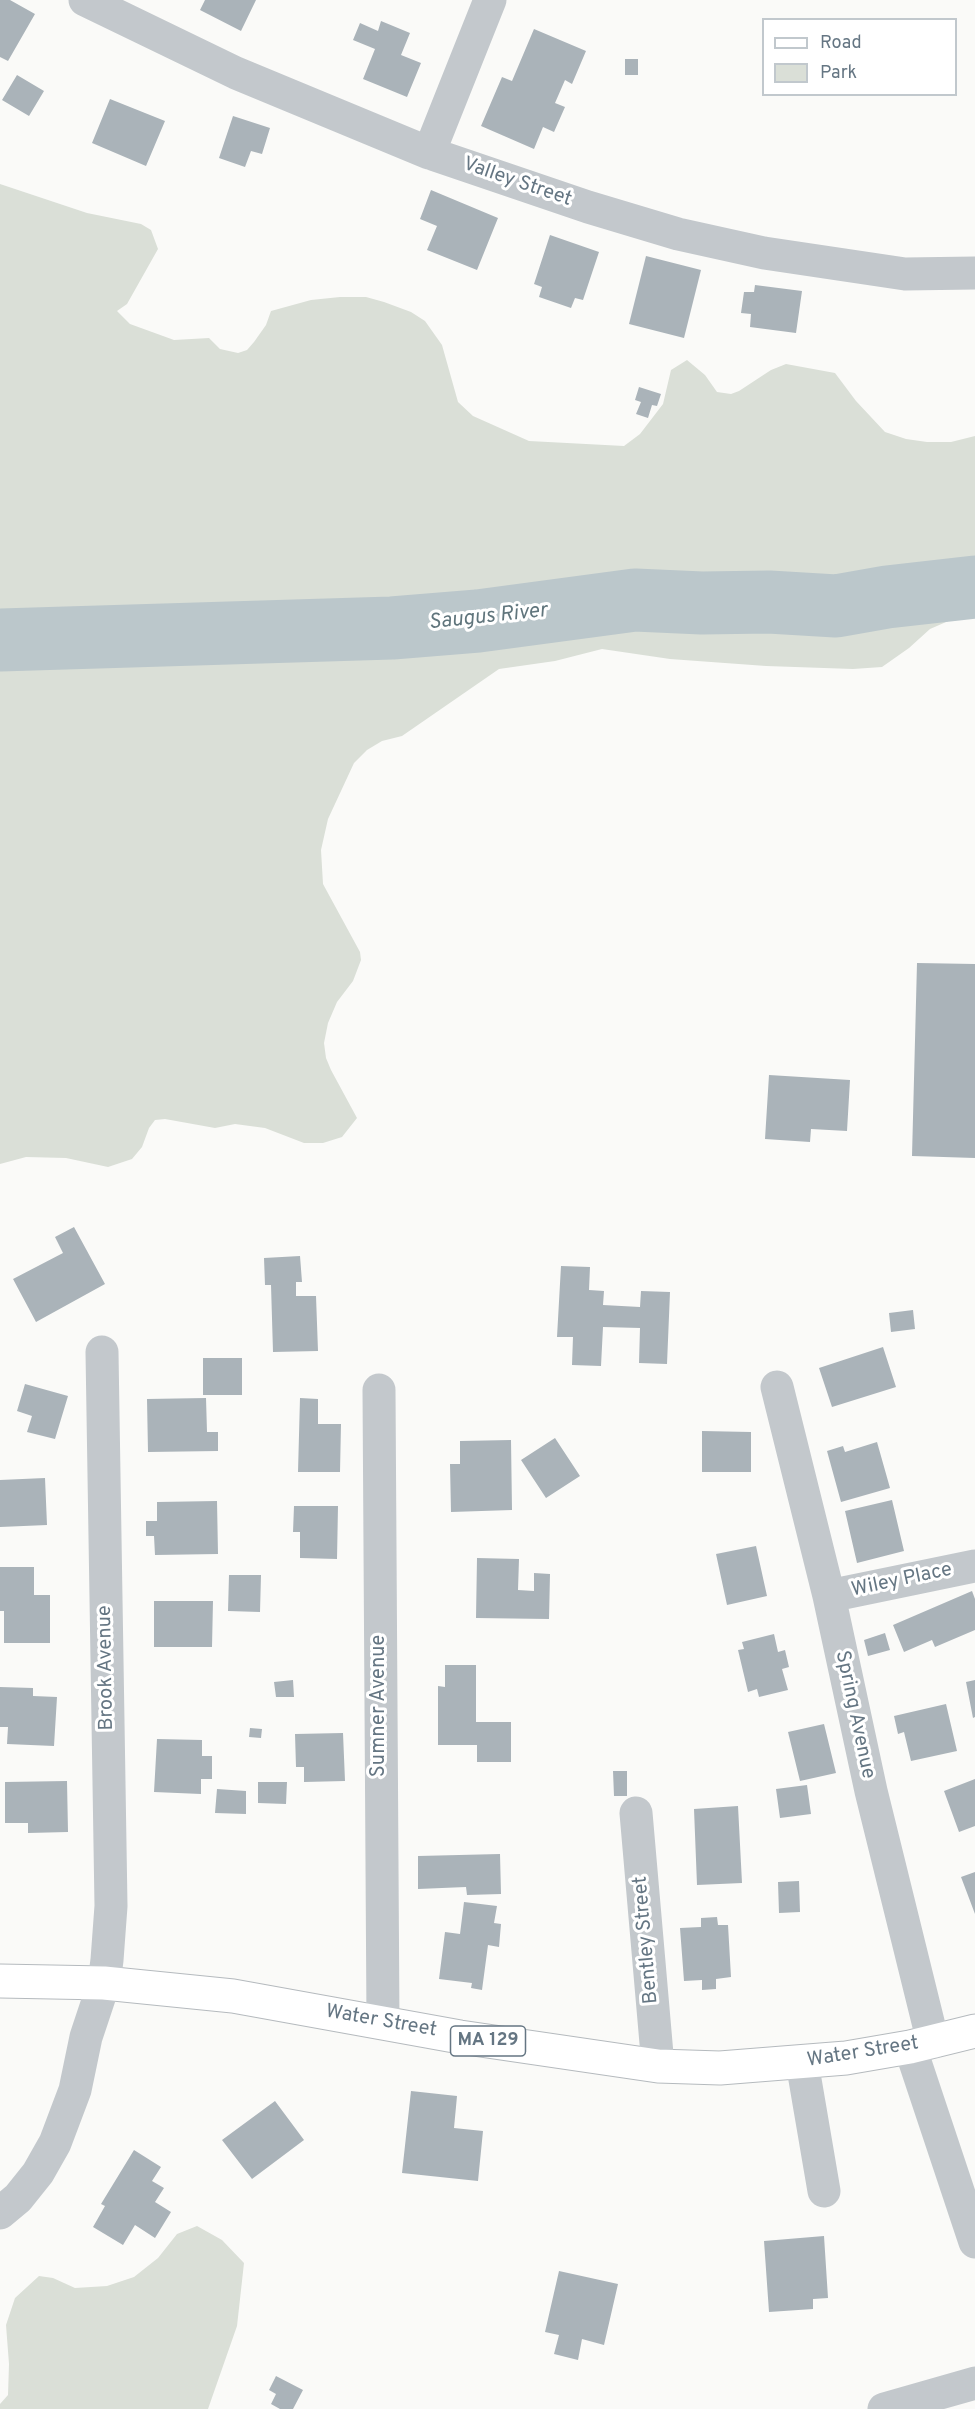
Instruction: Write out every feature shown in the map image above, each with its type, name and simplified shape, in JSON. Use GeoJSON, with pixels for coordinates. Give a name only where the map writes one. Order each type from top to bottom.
{"type":"FeatureCollection","features":[{"type":"Feature","properties":{"kind":"main road","name":"Water Street"},"geometry":{"type":"LineString","coordinates":[[0,1981],[104,1983],[233,1996],[511,2045],[658,2066],[720,2068],[846,2058],[922,2044],[975,2031]]}},
{"type":"Feature","properties":{"kind":"street","name":"Valley Street"},"geometry":{"type":"LineString","coordinates":[[85,0],[236,73],[429,153],[588,207],[678,234],[764,253],[905,274],[975,273]]}},
{"type":"Feature","properties":{"kind":"street"},"geometry":{"type":"LineString","coordinates":[[429,153],[490,0]]}},
{"type":"Feature","properties":{"kind":"street","name":"Brook Avenue"},"geometry":{"type":"LineString","coordinates":[[0,2213],[18,2198],[38,2173],[55,2143],[75,2090],[86,2037],[104,1983],[111,1906],[102,1352]]}},
{"type":"Feature","properties":{"kind":"street","name":"Spring Avenue"},"geometry":{"type":"LineString","coordinates":[[777,1387],[829,1596],[922,2044],[975,2242]]}},
{"type":"Feature","properties":{"kind":"street","name":"Sumner Avenue"},"geometry":{"type":"LineString","coordinates":[[379,1390],[383,2022]]}},
{"type":"Feature","properties":{"kind":"street","name":"Wiley Place"},"geometry":{"type":"LineString","coordinates":[[829,1596],[975,1566]]}},
{"type":"Feature","properties":{"kind":"street","name":"Bentley Street"},"geometry":{"type":"LineString","coordinates":[[636,1813],[658,2066]]}},
{"type":"Feature","properties":{"kind":"street"},"geometry":{"type":"LineString","coordinates":[[802,2062],[824,2191]]}},
{"type":"Feature","properties":{"kind":"street"},"geometry":{"type":"LineString","coordinates":[[884,2409],[975,2383]]}},
{"type":"Feature","properties":{"kind":"green space"},"geometry":{"type":"Polygon","coordinates":[[[0,184],[87,213],[141,224],[151,230],[158,249],[127,304],[117,311],[130,324],[174,340],[209,338],[220,349],[238,353],[247,350],[254,342],[266,325],[271,311],[311,300],[340,297],[366,297],[384,302],[411,312],[425,321],[442,345],[458,402],[473,416],[529,441],[624,446],[640,434],[663,404],[671,370],[687,360],[705,375],[717,392],[731,394],[771,370],[786,364],[835,373],[856,401],[885,432],[906,439],[927,442],[951,442],[975,436],[975,618],[953,619],[930,629],[909,648],[882,667],[853,669],[766,666],[670,659],[602,649],[555,661],[499,669],[402,736],[382,741],[367,750],[354,763],[328,819],[321,850],[323,884],[360,952],[361,960],[353,981],[337,1002],[328,1023],[324,1043],[326,1058],[331,1070],[357,1118],[342,1137],[323,1143],[304,1143],[265,1128],[235,1124],[215,1128],[165,1119],[155,1120],[149,1128],[142,1147],[132,1159],[108,1167],[66,1158],[26,1157],[0,1164],[0,184]]]}},
{"type":"Feature","properties":{"kind":"green space"},"geometry":{"type":"Polygon","coordinates":[[[197,2226],[222,2240],[244,2263],[237,2326],[208,2409],[0,2409],[0,2404],[8,2395],[9,2364],[6,2325],[15,2298],[39,2276],[53,2278],[75,2288],[107,2286],[134,2277],[158,2258],[177,2234],[197,2226]]]}},
{"type":"Feature","properties":{"kind":"building"},"geometry":{"type":"Polygon","coordinates":[[[0,0],[10,0],[35,14],[8,61],[0,57],[0,0]]]}},
{"type":"Feature","properties":{"kind":"building"},"geometry":{"type":"Polygon","coordinates":[[[205,0],[256,0],[241,31],[200,10],[205,0]]]}},
{"type":"Feature","properties":{"kind":"building"},"geometry":{"type":"Polygon","coordinates":[[[381,21],[410,33],[401,55],[421,63],[407,97],[363,79],[375,49],[353,40],[360,23],[378,31],[381,21]]]}},
{"type":"Feature","properties":{"kind":"building"},"geometry":{"type":"Polygon","coordinates":[[[534,29],[586,51],[572,84],[565,80],[555,103],[565,107],[554,132],[543,127],[534,149],[481,126],[502,77],[512,81],[534,29]]]}},
{"type":"Feature","properties":{"kind":"building"},"geometry":{"type":"Polygon","coordinates":[[[625,59],[638,59],[638,75],[625,75],[625,59]]]}},
{"type":"Feature","properties":{"kind":"building"},"geometry":{"type":"Polygon","coordinates":[[[17,75],[44,91],[29,116],[2,100],[17,75]]]}},
{"type":"Feature","properties":{"kind":"building"},"geometry":{"type":"Polygon","coordinates":[[[110,99],[165,121],[146,166],[92,143],[110,99]]]}},
{"type":"Feature","properties":{"kind":"building"},"geometry":{"type":"Polygon","coordinates":[[[233,116],[270,128],[262,154],[251,151],[245,167],[219,158],[233,116]]]}},
{"type":"Feature","properties":{"kind":"building"},"geometry":{"type":"Polygon","coordinates":[[[431,190],[498,218],[477,270],[427,250],[437,226],[420,219],[431,190]]]}},
{"type":"Feature","properties":{"kind":"building"},"geometry":{"type":"Polygon","coordinates":[[[550,235],[599,252],[583,300],[575,298],[571,308],[539,297],[542,287],[534,284],[550,235]]]}},
{"type":"Feature","properties":{"kind":"building"},"geometry":{"type":"Polygon","coordinates":[[[646,256],[701,270],[684,338],[629,324],[646,256]]]}},
{"type":"Feature","properties":{"kind":"building"},"geometry":{"type":"Polygon","coordinates":[[[755,285],[802,291],[796,333],[750,327],[751,314],[741,313],[744,292],[754,292],[755,285]]]}},
{"type":"Feature","properties":{"kind":"building"},"geometry":{"type":"Polygon","coordinates":[[[639,387],[661,394],[657,406],[652,405],[648,418],[636,414],[641,402],[635,400],[639,387]]]}},
{"type":"Feature","properties":{"kind":"building"},"geometry":{"type":"Polygon","coordinates":[[[917,963],[975,964],[975,1158],[912,1156],[917,963]]]}},
{"type":"Feature","properties":{"kind":"building"},"geometry":{"type":"Polygon","coordinates":[[[769,1075],[850,1080],[847,1131],[811,1129],[810,1142],[765,1139],[769,1075]]]}},
{"type":"Feature","properties":{"kind":"building"},"geometry":{"type":"Polygon","coordinates":[[[74,1227],[105,1284],[36,1322],[13,1279],[63,1253],[55,1237],[74,1227]]]}},
{"type":"Feature","properties":{"kind":"building"},"geometry":{"type":"Polygon","coordinates":[[[300,1256],[302,1282],[296,1282],[296,1296],[316,1296],[318,1351],[273,1352],[271,1285],[265,1285],[264,1258],[300,1256]]]}},
{"type":"Feature","properties":{"kind":"building"},"geometry":{"type":"Polygon","coordinates":[[[561,1266],[590,1267],[589,1290],[604,1291],[603,1305],[640,1307],[641,1291],[670,1292],[667,1364],[639,1363],[640,1328],[603,1327],[601,1366],[572,1365],[573,1337],[557,1337],[561,1266]]]}},
{"type":"Feature","properties":{"kind":"building"},"geometry":{"type":"Polygon","coordinates":[[[913,1310],[915,1329],[891,1332],[889,1313],[913,1310]]]}},
{"type":"Feature","properties":{"kind":"building"},"geometry":{"type":"Polygon","coordinates":[[[883,1347],[896,1387],[832,1407],[819,1368],[883,1347]]]}},
{"type":"Feature","properties":{"kind":"building"},"geometry":{"type":"Polygon","coordinates":[[[203,1358],[242,1358],[242,1395],[203,1395],[203,1358]]]}},
{"type":"Feature","properties":{"kind":"building"},"geometry":{"type":"Polygon","coordinates":[[[25,1384],[68,1396],[55,1439],[27,1432],[32,1416],[17,1411],[25,1384]]]}},
{"type":"Feature","properties":{"kind":"building"},"geometry":{"type":"Polygon","coordinates":[[[206,1398],[207,1432],[218,1432],[218,1451],[148,1452],[147,1399],[206,1398]]]}},
{"type":"Feature","properties":{"kind":"building"},"geometry":{"type":"Polygon","coordinates":[[[300,1398],[318,1399],[318,1424],[341,1424],[340,1472],[298,1472],[300,1398]]]}},
{"type":"Feature","properties":{"kind":"building"},"geometry":{"type":"Polygon","coordinates":[[[702,1431],[751,1432],[751,1472],[702,1472],[702,1431]]]}},
{"type":"Feature","properties":{"kind":"building"},"geometry":{"type":"Polygon","coordinates":[[[555,1438],[580,1476],[546,1498],[521,1460],[555,1438]]]}},
{"type":"Feature","properties":{"kind":"building"},"geometry":{"type":"Polygon","coordinates":[[[511,1440],[512,1510],[451,1512],[450,1464],[460,1464],[460,1441],[511,1440]]]}},
{"type":"Feature","properties":{"kind":"building"},"geometry":{"type":"Polygon","coordinates":[[[877,1442],[890,1488],[841,1502],[827,1451],[843,1446],[845,1452],[877,1442]]]}},
{"type":"Feature","properties":{"kind":"building"},"geometry":{"type":"Polygon","coordinates":[[[45,1478],[47,1525],[0,1527],[0,1480],[45,1478]]]}},
{"type":"Feature","properties":{"kind":"building"},"geometry":{"type":"Polygon","coordinates":[[[892,1500],[904,1551],[857,1563],[845,1511],[892,1500]]]}},
{"type":"Feature","properties":{"kind":"building"},"geometry":{"type":"Polygon","coordinates":[[[217,1501],[218,1554],[155,1555],[154,1536],[146,1536],[146,1521],[157,1521],[157,1502],[217,1501]]]}},
{"type":"Feature","properties":{"kind":"building"},"geometry":{"type":"Polygon","coordinates":[[[294,1506],[338,1506],[337,1559],[300,1558],[300,1532],[293,1532],[294,1506]]]}},
{"type":"Feature","properties":{"kind":"building"},"geometry":{"type":"Polygon","coordinates":[[[756,1546],[767,1596],[727,1605],[716,1554],[756,1546]]]}},
{"type":"Feature","properties":{"kind":"building"},"geometry":{"type":"Polygon","coordinates":[[[477,1558],[519,1559],[518,1590],[534,1591],[534,1573],[550,1574],[549,1619],[476,1618],[477,1558]]]}},
{"type":"Feature","properties":{"kind":"building"},"geometry":{"type":"Polygon","coordinates":[[[0,1567],[34,1567],[34,1595],[50,1595],[50,1643],[4,1643],[4,1611],[0,1611],[0,1567]]]}},
{"type":"Feature","properties":{"kind":"building"},"geometry":{"type":"Polygon","coordinates":[[[229,1575],[261,1575],[260,1612],[228,1611],[229,1575]]]}},
{"type":"Feature","properties":{"kind":"building"},"geometry":{"type":"Polygon","coordinates":[[[972,1591],[975,1599],[975,1630],[935,1647],[932,1640],[904,1652],[893,1625],[972,1591]]]}},
{"type":"Feature","properties":{"kind":"building"},"geometry":{"type":"Polygon","coordinates":[[[154,1601],[213,1601],[212,1647],[154,1647],[154,1601]]]}},
{"type":"Feature","properties":{"kind":"building"},"geometry":{"type":"Polygon","coordinates":[[[885,1633],[890,1650],[868,1656],[864,1640],[885,1633]]]}},
{"type":"Feature","properties":{"kind":"building"},"geometry":{"type":"Polygon","coordinates":[[[774,1634],[778,1652],[785,1650],[789,1667],[782,1669],[788,1690],[759,1697],[757,1689],[748,1692],[738,1650],[744,1649],[742,1642],[774,1634]]]}},
{"type":"Feature","properties":{"kind":"building"},"geometry":{"type":"Polygon","coordinates":[[[445,1665],[476,1665],[476,1722],[511,1722],[511,1762],[477,1762],[477,1745],[438,1745],[438,1686],[445,1687],[445,1665]]]}},
{"type":"Feature","properties":{"kind":"building"},"geometry":{"type":"Polygon","coordinates":[[[293,1680],[294,1697],[276,1697],[274,1682],[293,1680]]]}},
{"type":"Feature","properties":{"kind":"building"},"geometry":{"type":"Polygon","coordinates":[[[975,1680],[975,1717],[973,1718],[966,1682],[975,1680]]]}},
{"type":"Feature","properties":{"kind":"building"},"geometry":{"type":"Polygon","coordinates":[[[0,1687],[33,1688],[33,1696],[57,1697],[54,1746],[7,1744],[8,1727],[0,1727],[0,1687]]]}},
{"type":"Feature","properties":{"kind":"building"},"geometry":{"type":"Polygon","coordinates":[[[946,1704],[957,1751],[911,1761],[904,1732],[898,1734],[894,1716],[946,1704]]]}},
{"type":"Feature","properties":{"kind":"building"},"geometry":{"type":"Polygon","coordinates":[[[824,1724],[836,1773],[800,1781],[788,1732],[824,1724]]]}},
{"type":"Feature","properties":{"kind":"building"},"geometry":{"type":"Polygon","coordinates":[[[250,1728],[262,1729],[261,1738],[249,1737],[250,1728]]]}},
{"type":"Feature","properties":{"kind":"building"},"geometry":{"type":"Polygon","coordinates":[[[343,1733],[345,1781],[304,1782],[304,1767],[296,1767],[295,1734],[343,1733]]]}},
{"type":"Feature","properties":{"kind":"building"},"geometry":{"type":"Polygon","coordinates":[[[157,1739],[202,1740],[202,1756],[212,1756],[212,1779],[201,1779],[201,1794],[154,1792],[157,1739]]]}},
{"type":"Feature","properties":{"kind":"building"},"geometry":{"type":"Polygon","coordinates":[[[613,1771],[627,1771],[627,1796],[614,1796],[613,1771]]]}},
{"type":"Feature","properties":{"kind":"building"},"geometry":{"type":"Polygon","coordinates":[[[975,1779],[975,1826],[959,1832],[944,1791],[975,1779]]]}},
{"type":"Feature","properties":{"kind":"building"},"geometry":{"type":"Polygon","coordinates":[[[67,1781],[68,1832],[28,1833],[28,1823],[5,1823],[5,1782],[67,1781]]]}},
{"type":"Feature","properties":{"kind":"building"},"geometry":{"type":"Polygon","coordinates":[[[258,1782],[287,1782],[286,1804],[258,1803],[258,1782]]]}},
{"type":"Feature","properties":{"kind":"building"},"geometry":{"type":"Polygon","coordinates":[[[807,1785],[811,1814],[780,1818],[776,1789],[807,1785]]]}},
{"type":"Feature","properties":{"kind":"building"},"geometry":{"type":"Polygon","coordinates":[[[217,1789],[246,1791],[246,1814],[215,1813],[217,1789]]]}},
{"type":"Feature","properties":{"kind":"building"},"geometry":{"type":"Polygon","coordinates":[[[738,1806],[742,1883],[697,1885],[694,1809],[738,1806]]]}},
{"type":"Feature","properties":{"kind":"building"},"geometry":{"type":"Polygon","coordinates":[[[500,1854],[501,1894],[467,1895],[466,1887],[418,1889],[418,1856],[500,1854]]]}},
{"type":"Feature","properties":{"kind":"building"},"geometry":{"type":"Polygon","coordinates":[[[975,1872],[975,1914],[961,1877],[975,1872]]]}},
{"type":"Feature","properties":{"kind":"building"},"geometry":{"type":"Polygon","coordinates":[[[799,1881],[800,1912],[779,1913],[778,1882],[799,1881]]]}},
{"type":"Feature","properties":{"kind":"building"},"geometry":{"type":"Polygon","coordinates":[[[464,1902],[497,1906],[494,1923],[501,1924],[499,1947],[488,1945],[482,1990],[471,1988],[472,1983],[439,1979],[445,1932],[460,1934],[464,1902]]]}},
{"type":"Feature","properties":{"kind":"building"},"geometry":{"type":"Polygon","coordinates":[[[717,1917],[718,1925],[728,1925],[731,1977],[716,1979],[716,1989],[702,1990],[702,1980],[684,1981],[680,1928],[701,1927],[701,1918],[717,1917]]]}},
{"type":"Feature","properties":{"kind":"building"},"geometry":{"type":"Polygon","coordinates":[[[411,2091],[457,2096],[454,2128],[483,2131],[478,2181],[402,2173],[411,2091]]]}},
{"type":"Feature","properties":{"kind":"building"},"geometry":{"type":"Polygon","coordinates":[[[275,2101],[304,2140],[252,2179],[222,2140],[275,2101]]]}},
{"type":"Feature","properties":{"kind":"building"},"geometry":{"type":"Polygon","coordinates":[[[134,2150],[161,2167],[152,2181],[164,2188],[155,2202],[171,2212],[155,2238],[135,2225],[123,2245],[93,2227],[105,2206],[101,2204],[134,2150]]]}},
{"type":"Feature","properties":{"kind":"building"},"geometry":{"type":"Polygon","coordinates":[[[824,2236],[828,2298],[813,2299],[813,2309],[769,2312],[764,2241],[824,2236]]]}},
{"type":"Feature","properties":{"kind":"building"},"geometry":{"type":"Polygon","coordinates":[[[559,2271],[618,2284],[604,2345],[582,2339],[578,2360],[554,2354],[559,2335],[545,2332],[559,2271]]]}},
{"type":"Feature","properties":{"kind":"building"},"geometry":{"type":"Polygon","coordinates":[[[276,2376],[303,2390],[293,2409],[280,2409],[271,2404],[276,2394],[269,2390],[276,2376]]]}},
{"type":"Feature","properties":{"kind":"waterway","name":"Saugus River"},"geometry":{"type":"LineString","coordinates":[[0,640],[392,628],[478,621],[635,600],[702,603],[769,602],[836,606],[887,597],[975,587]]}}]}
